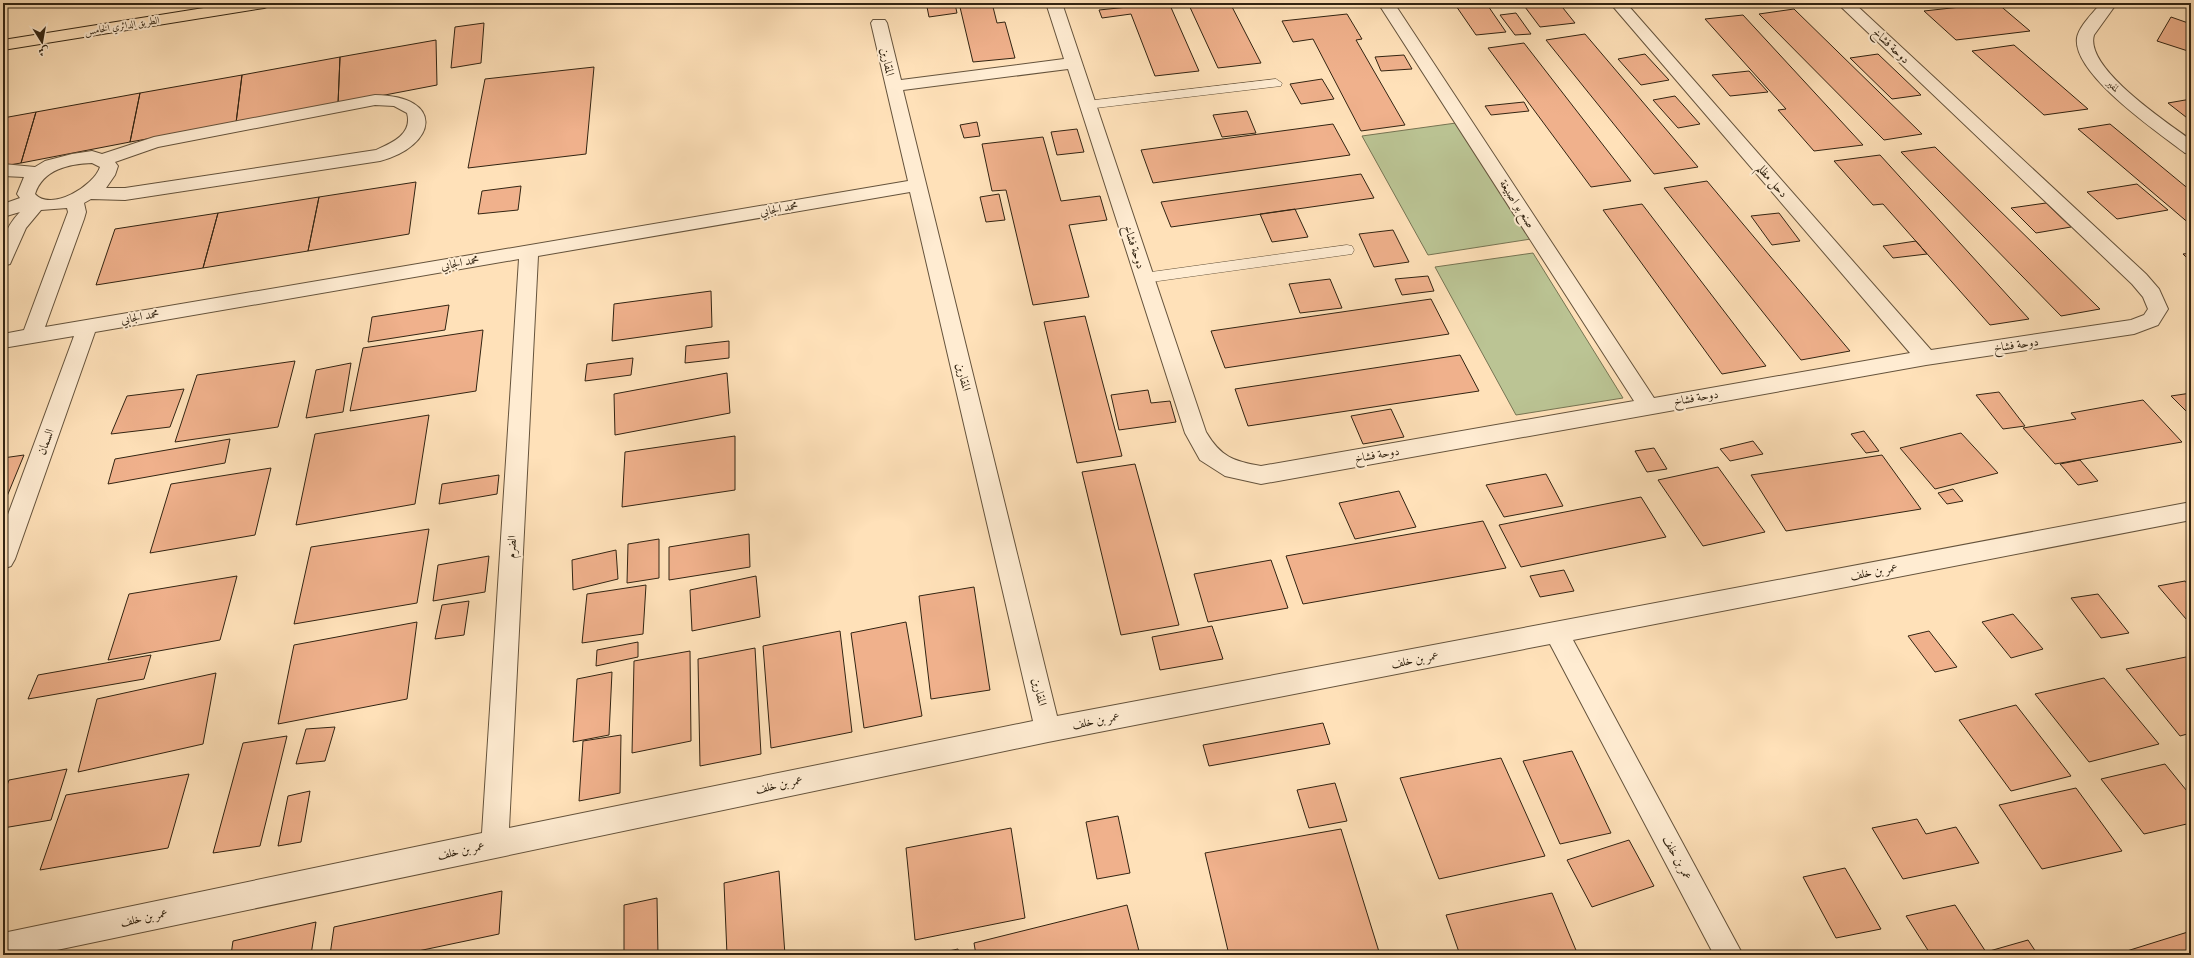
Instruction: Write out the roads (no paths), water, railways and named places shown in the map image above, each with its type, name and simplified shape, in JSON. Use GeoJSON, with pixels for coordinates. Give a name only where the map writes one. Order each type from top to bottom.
{"type":"FeatureCollection","features":[{"type":"Feature","properties":{"kind":"main road","name":"الطريق الدائري الخامس"},"geometry":{"type":"LineString","coordinates":[[3,45],[264,3]]}},
{"type":"Feature","properties":{"kind":"street","name":"دوحة فشاخ"},"geometry":{"type":"LineString","coordinates":[[1054,3],[1196,433],[1208,454],[1233,470],[1261,475],[1926,358],[2134,327],[2151,320],[2158,309],[2152,294],[2139,279],[1845,3]]}},
{"type":"Feature","properties":{"kind":"street","name":"صنع بو اصبيغة"},"geometry":{"type":"LineString","coordinates":[[1386,3],[1648,406]]}},
{"type":"Feature","properties":{"kind":"street","name":"دحل مظلم"},"geometry":{"type":"LineString","coordinates":[[1618,3],[1926,358]]}},
{"type":"Feature","properties":{"kind":"street","name":"لمفير"},"geometry":{"type":"LineString","coordinates":[[2109,3],[2085,37],[2086,51],[2094,66],[2109,84],[2191,149]]}},
{"type":"Feature","properties":{"kind":"street","name":"المقارين"},"geometry":{"type":"LineString","coordinates":[[879,23],[1048,730]]}},
{"type":"Feature","properties":{"kind":"street"},"geometry":{"type":"LineString","coordinates":[[893,86],[1073,63]]}},
{"type":"Feature","properties":{"kind":"street"},"geometry":{"type":"LineString","coordinates":[[82,196],[125,194],[380,155],[399,146],[411,136],[417,125],[415,111],[406,103],[392,100],[375,100],[154,142],[103,160]]}},
{"type":"Feature","properties":{"kind":"street"},"geometry":{"type":"LineString","coordinates":[[3,211],[34,203],[57,204],[82,196],[101,184],[108,175],[109,166],[103,160],[92,157],[62,161],[39,173],[27,186],[26,194],[34,203]]}},
{"type":"Feature","properties":{"kind":"street"},"geometry":{"type":"LineString","coordinates":[[3,170],[39,173]]}},
{"type":"Feature","properties":{"kind":"street","name":"محمد الجابي"},"geometry":{"type":"LineString","coordinates":[[3,341],[88,325],[917,185]]}},
{"type":"Feature","properties":{"kind":"street"},"geometry":{"type":"LineString","coordinates":[[32,336],[75,220],[82,196]]}},
{"type":"Feature","properties":{"kind":"street"},"geometry":{"type":"LineString","coordinates":[[3,259],[18,225],[34,203]]}},
{"type":"Feature","properties":{"kind":"street","name":"الضرم"},"geometry":{"type":"LineString","coordinates":[[495,844],[529,251]]}},
{"type":"Feature","properties":{"kind":"street","name":"السمان"},"geometry":{"type":"LineString","coordinates":[[3,559],[88,325]]}},
{"type":"Feature","properties":{"kind":"street","name":"عمر بن خلف"},"geometry":{"type":"LineString","coordinates":[[3,947],[1048,730],[2191,511]]}},
{"type":"Feature","properties":{"kind":"street","name":"عمر بن خلف"},"geometry":{"type":"LineString","coordinates":[[1557,633],[1729,955]]}},
{"type":"Feature","properties":{"kind":"lane"},"geometry":{"type":"LineString","coordinates":[[1087,105],[1276,83]]}},
{"type":"Feature","properties":{"kind":"lane"},"geometry":{"type":"LineString","coordinates":[[1144,278],[1347,250]]}}]}
